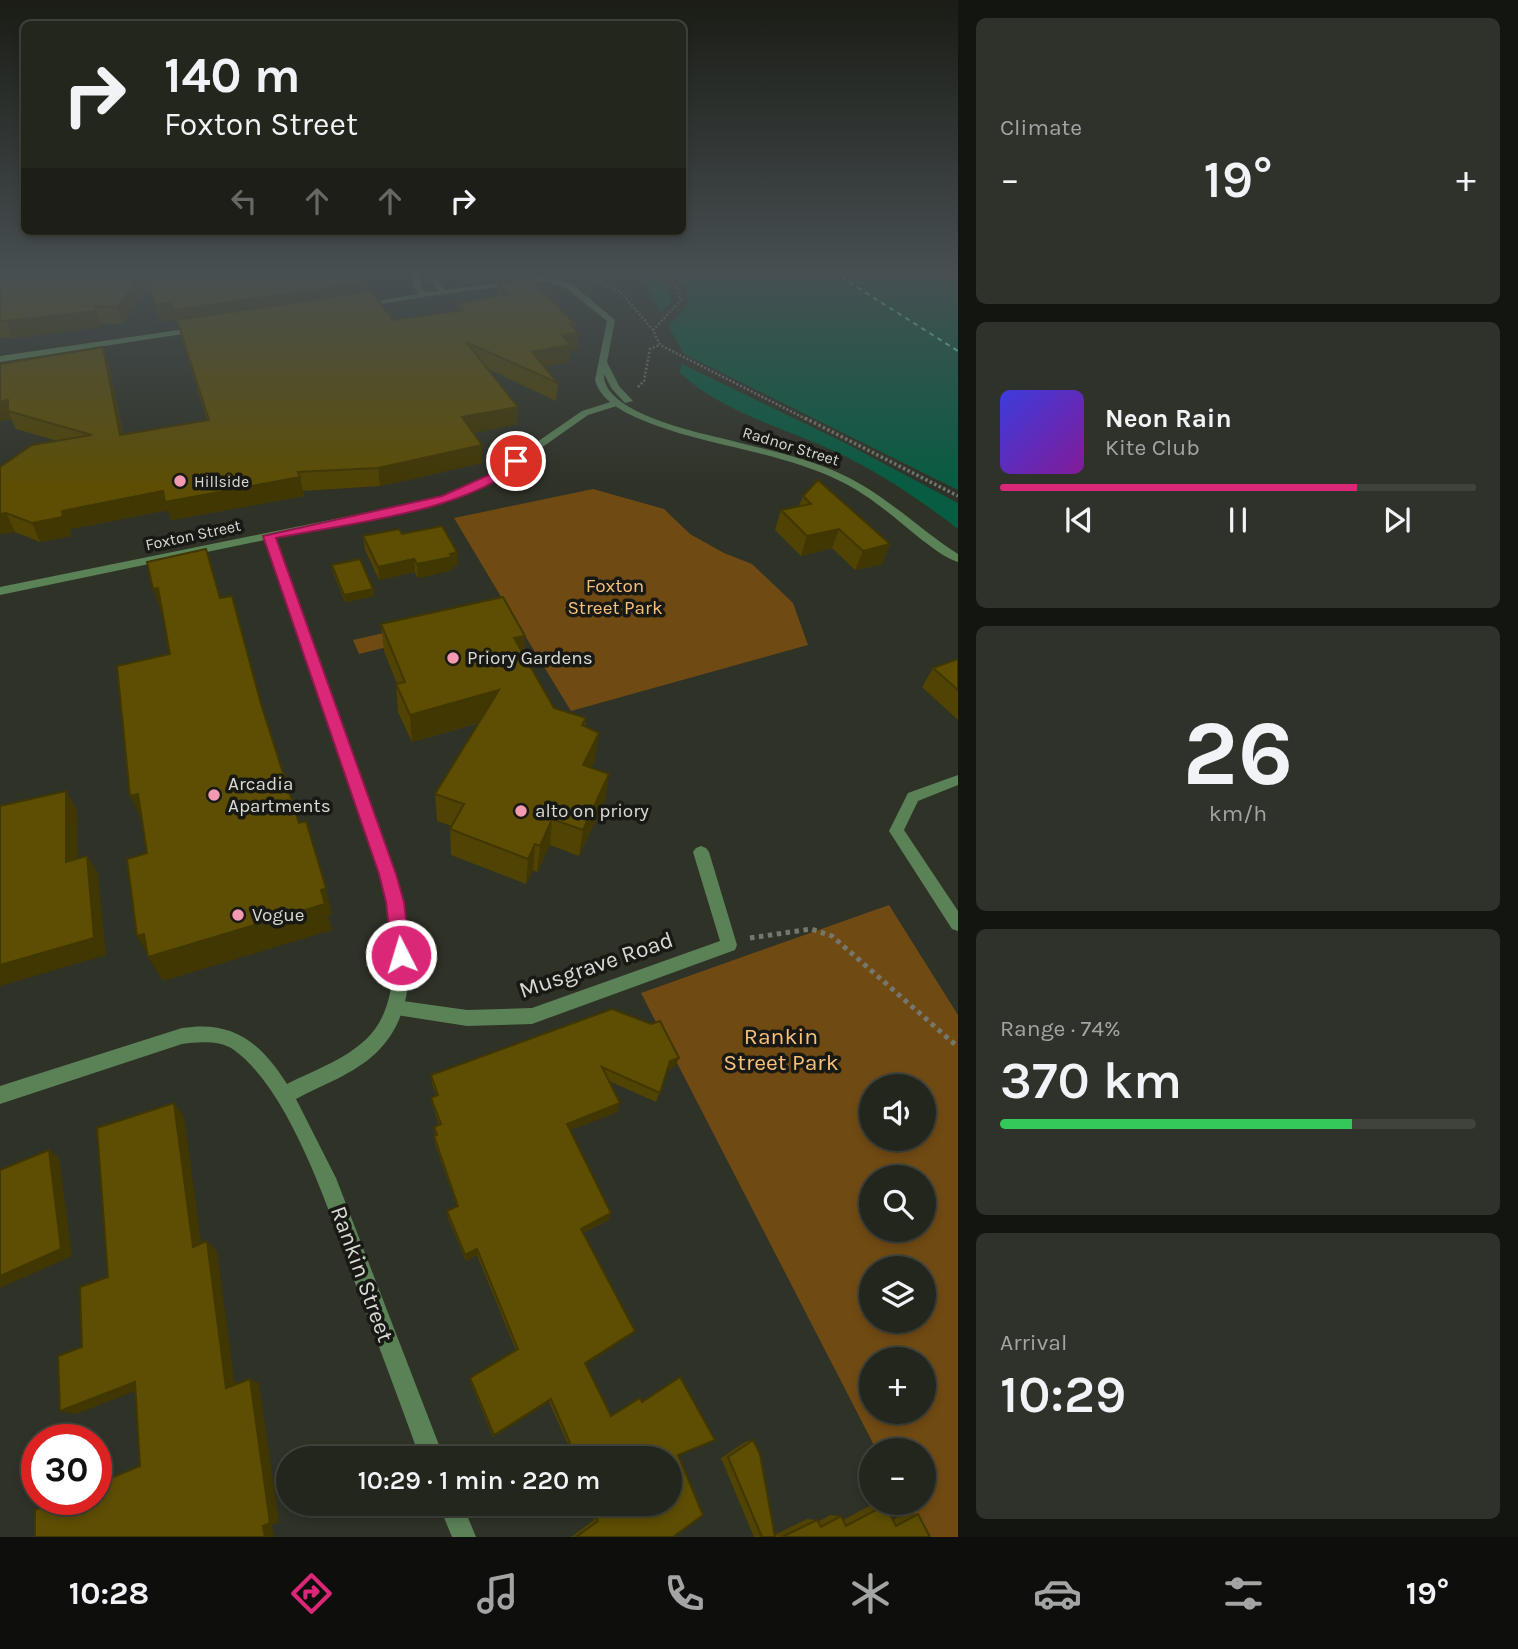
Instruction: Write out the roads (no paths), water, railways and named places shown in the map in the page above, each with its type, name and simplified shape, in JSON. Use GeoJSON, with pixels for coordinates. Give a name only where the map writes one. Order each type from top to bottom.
{"type":"FeatureCollection","features":[{"type":"Feature","properties":{"kind":"street"},"geometry":{"type":"LineString","coordinates":[[0,359],[100,344]]}},
{"type":"Feature","properties":{"kind":"street","name":"Radnor Street"},"geometry":{"type":"LineString","coordinates":[[609,344],[598,373],[599,379],[617,403],[641,417],[827,471],[858,487],[925,540],[958,559]]}},
{"type":"Feature","properties":{"kind":"street","name":"Radnor Street"},"geometry":{"type":"LineString","coordinates":[[603,363],[612,383],[628,400],[675,426]]}},
{"type":"Feature","properties":{"kind":"street","name":"Foxton Street"},"geometry":{"type":"LineString","coordinates":[[0,591],[446,499],[493,477],[585,413],[617,403]]}},
{"type":"Feature","properties":{"kind":"street"},"geometry":{"type":"LineString","coordinates":[[0,1094],[142,1048],[202,1033],[237,1041],[270,1073],[284,1095],[369,1048],[382,1036],[396,1008],[401,955],[395,902],[269,536]]}},
{"type":"Feature","properties":{"kind":"street"},"geometry":{"type":"LineString","coordinates":[[957,780],[914,797],[896,831],[958,924]]}},
{"type":"Feature","properties":{"kind":"street","name":"Musgrave Road"},"geometry":{"type":"LineString","coordinates":[[396,1008],[467,1018],[532,1016],[729,945],[701,852]]}},
{"type":"Feature","properties":{"kind":"street","name":"Rankin Street"},"geometry":{"type":"LineString","coordinates":[[284,1095],[326,1178],[427,1446]]}},
{"type":"Feature","properties":{"kind":"street"},"geometry":{"type":"LineString","coordinates":[[455,1516],[464,1537]]}},
{"type":"Feature","properties":{"kind":"place","name":"Hillside"},"geometry":{"type":"Point","coordinates":[180,481]}},
{"type":"Feature","properties":{"kind":"place","name":"Priory Gardens"},"geometry":{"type":"Point","coordinates":[453,658]}},
{"type":"Feature","properties":{"kind":"place","name":"Arcadia Apartments"},"geometry":{"type":"Point","coordinates":[214,795]}},
{"type":"Feature","properties":{"kind":"place","name":"alto on priory"},"geometry":{"type":"Point","coordinates":[521,811]}},
{"type":"Feature","properties":{"kind":"place","name":"Vogue"},"geometry":{"type":"Point","coordinates":[238,915]}},
{"type":"Feature","properties":{"kind":"park label","name":"Foxton Street Park"},"geometry":{"type":"Point","coordinates":[615,597]}},
{"type":"Feature","properties":{"kind":"park label","name":"Rankin Street Park"},"geometry":{"type":"Point","coordinates":[781,1049]}}]}
